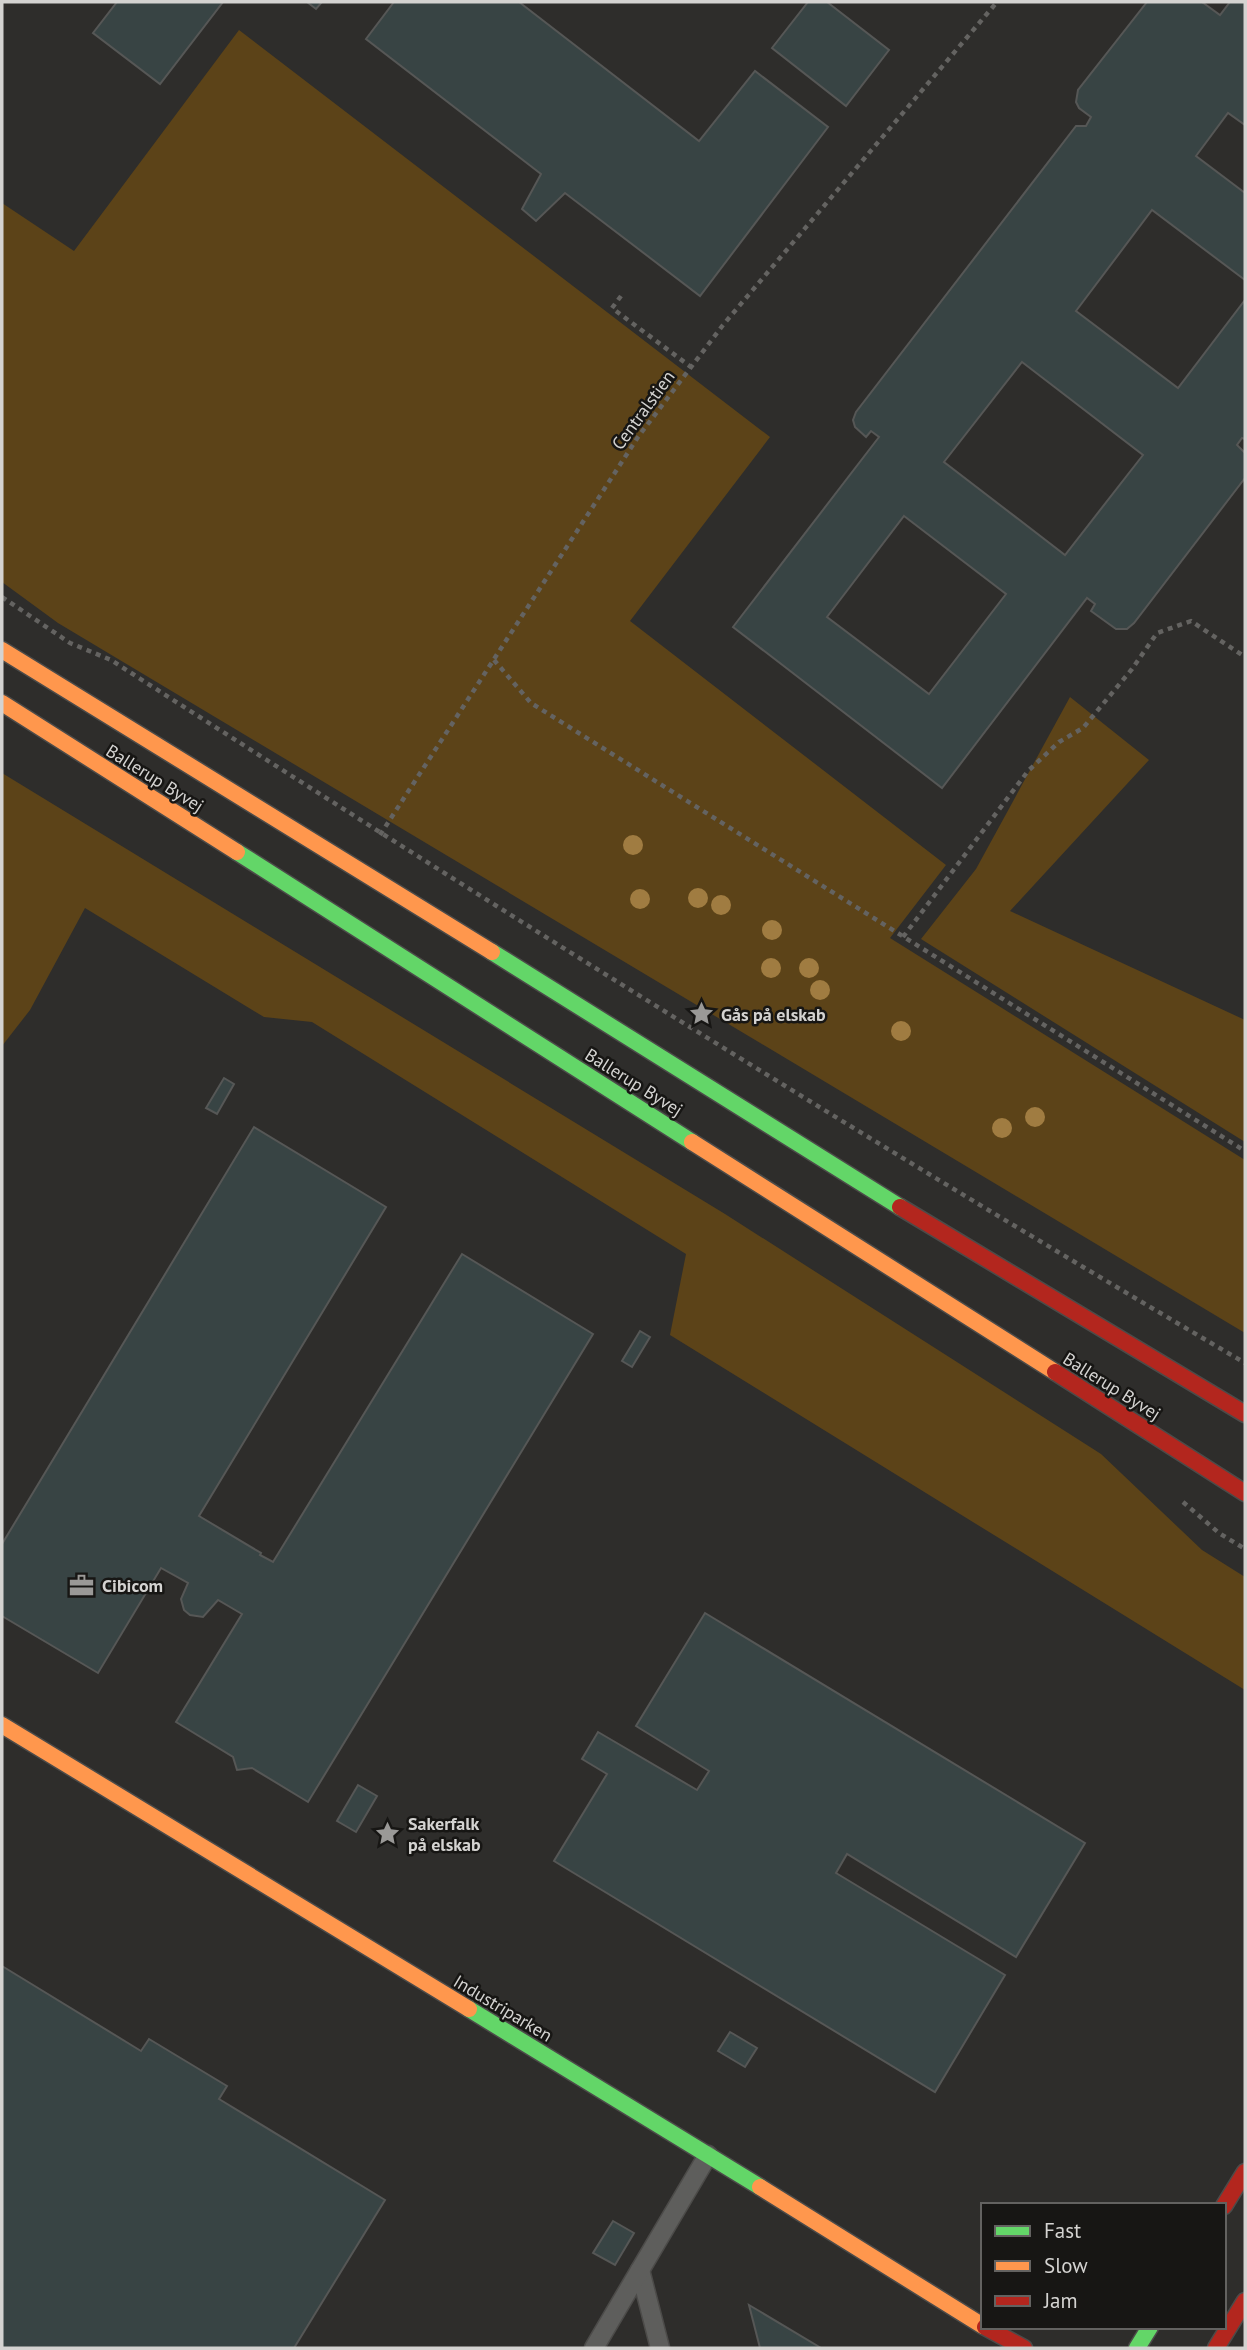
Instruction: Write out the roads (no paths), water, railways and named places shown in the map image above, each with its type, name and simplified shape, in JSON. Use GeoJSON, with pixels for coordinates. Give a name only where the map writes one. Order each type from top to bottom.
{"type":"FeatureCollection","features":[{"type":"Feature","properties":{"kind":"main road","name":"Ballerup Byvej"},"geometry":{"type":"LineString","coordinates":[[2,650],[864,1185],[1245,1413]]}},
{"type":"Feature","properties":{"kind":"main road","name":"Ballerup Byvej"},"geometry":{"type":"LineString","coordinates":[[2,703],[1245,1493]]}},
{"type":"Feature","properties":{"kind":"main road","name":"Industriparken"},"geometry":{"type":"LineString","coordinates":[[2,1725],[708,2155],[981,2325]]}},
{"type":"Feature","properties":{"kind":"main road"},"geometry":{"type":"LineString","coordinates":[[1226,2203],[1245,2172]]}},
{"type":"Feature","properties":{"kind":"main road"},"geometry":{"type":"LineString","coordinates":[[1216,2348],[1245,2301]]}},
{"type":"Feature","properties":{"kind":"main road","name":"Industriparken"},"geometry":{"type":"LineString","coordinates":[[988,2329],[1024,2348]]}},
{"type":"Feature","properties":{"kind":"main road"},"geometry":{"type":"LineString","coordinates":[[1137,2348],[1149,2329]]}},
{"type":"Feature","properties":{"kind":"lane"},"geometry":{"type":"LineString","coordinates":[[594,2348],[708,2155]]}},
{"type":"Feature","properties":{"kind":"lane"},"geometry":{"type":"LineString","coordinates":[[640,2270],[660,2348]]}},
{"type":"Feature","properties":{"kind":"place","name":"Gås på elskab"},"geometry":{"type":"Point","coordinates":[701,1014]}},
{"type":"Feature","properties":{"kind":"place","name":"Cibicom"},"geometry":{"type":"Point","coordinates":[82,1585]}},
{"type":"Feature","properties":{"kind":"place","name":"Sakerfalk på elskab"},"geometry":{"type":"Point","coordinates":[388,1833]}}]}
